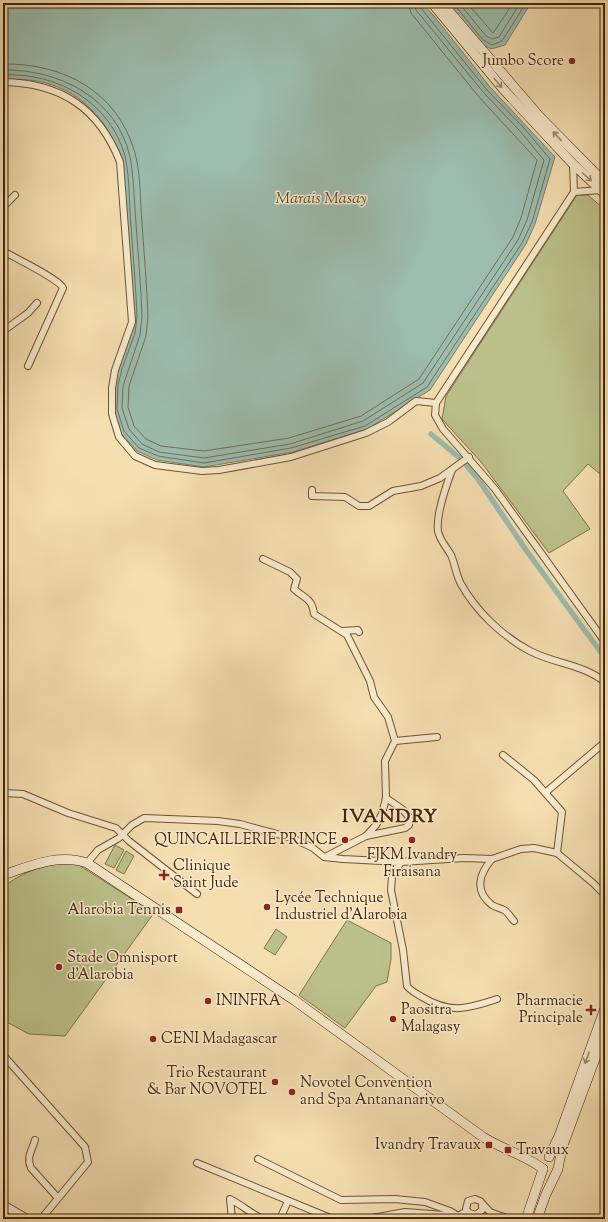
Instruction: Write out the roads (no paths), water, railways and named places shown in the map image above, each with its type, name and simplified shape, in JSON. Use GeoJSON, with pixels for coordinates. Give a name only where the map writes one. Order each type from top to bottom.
{"type":"FeatureCollection","features":[{"type":"Feature","properties":{"kind":"main road"},"geometry":{"type":"LineString","coordinates":[[432,3],[459,28],[604,189]]}},
{"type":"Feature","properties":{"kind":"main road"},"geometry":{"type":"LineString","coordinates":[[442,3],[504,90],[573,164],[604,189]]}},
{"type":"Feature","properties":{"kind":"main road"},"geometry":{"type":"LineString","coordinates":[[3,875],[61,858],[75,858],[87,863],[294,1000],[483,1137],[519,1156],[530,1160],[547,1173],[557,1168]]}},
{"type":"Feature","properties":{"kind":"main road"},"geometry":{"type":"LineString","coordinates":[[526,1219],[543,1169],[542,1164],[559,1136],[605,1008]]}},
{"type":"Feature","properties":{"kind":"main road"},"geometry":{"type":"LineString","coordinates":[[537,1219],[557,1168],[562,1148],[605,1032]]}},
{"type":"Feature","properties":{"kind":"main road"},"geometry":{"type":"LineString","coordinates":[[519,1156],[556,1159],[557,1168]]}},
{"type":"Feature","properties":{"kind":"street"},"geometry":{"type":"LineString","coordinates":[[3,82],[50,89],[79,104],[103,128],[120,162],[132,322],[115,370],[112,388],[112,414],[119,438],[135,456],[155,465],[202,471],[219,470],[298,455],[366,433],[388,422],[416,401],[436,404]]}},
{"type":"Feature","properties":{"kind":"street"},"geometry":{"type":"LineString","coordinates":[[573,164],[574,192],[436,404],[435,415],[443,429],[495,489],[605,642]]}},
{"type":"Feature","properties":{"kind":"street"},"geometry":{"type":"LineString","coordinates":[[574,192],[604,189]]}},
{"type":"Feature","properties":{"kind":"street"},"geometry":{"type":"LineString","coordinates":[[3,208],[15,195]]}},
{"type":"Feature","properties":{"kind":"street"},"geometry":{"type":"LineString","coordinates":[[3,251],[59,283],[63,288],[28,366]]}},
{"type":"Feature","properties":{"kind":"street"},"geometry":{"type":"LineString","coordinates":[[3,331],[28,313],[37,303]]}},
{"type":"Feature","properties":{"kind":"street"},"geometry":{"type":"LineString","coordinates":[[312,490],[312,496],[345,497],[364,507],[369,506],[393,491],[421,486],[455,468],[467,458]]}},
{"type":"Feature","properties":{"kind":"street"},"geometry":{"type":"LineString","coordinates":[[455,468],[438,518],[438,533],[451,557],[460,583],[475,604],[499,628],[530,651],[549,659],[575,666],[605,682]]}},
{"type":"Feature","properties":{"kind":"street"},"geometry":{"type":"LineString","coordinates":[[263,559],[297,579],[294,589],[310,600],[313,604],[314,614],[347,635],[370,681],[374,697],[388,718],[395,741],[385,761],[386,798],[382,814],[376,825],[366,836]]}},
{"type":"Feature","properties":{"kind":"street"},"geometry":{"type":"LineString","coordinates":[[342,631],[358,630],[359,632]]}},
{"type":"Feature","properties":{"kind":"street"},"geometry":{"type":"LineString","coordinates":[[395,741],[437,737]]}},
{"type":"Feature","properties":{"kind":"street"},"geometry":{"type":"LineString","coordinates":[[546,792],[605,742]]}},
{"type":"Feature","properties":{"kind":"street"},"geometry":{"type":"LineString","coordinates":[[504,756],[546,792],[562,812],[557,853]]}},
{"type":"Feature","properties":{"kind":"street"},"geometry":{"type":"LineString","coordinates":[[3,793],[23,794],[68,813],[116,828],[128,841],[197,894]]}},
{"type":"Feature","properties":{"kind":"street"},"geometry":{"type":"LineString","coordinates":[[324,857],[366,836],[405,828],[409,825],[410,818],[402,809],[386,798]]}},
{"type":"Feature","properties":{"kind":"street"},"geometry":{"type":"LineString","coordinates":[[87,863],[98,850],[144,818],[218,820],[240,824],[292,838],[313,848],[324,857],[401,862],[464,858],[492,859],[522,849],[534,848],[557,853],[605,895]]}},
{"type":"Feature","properties":{"kind":"street"},"geometry":{"type":"LineString","coordinates":[[492,859],[482,874],[479,887],[486,898],[493,905],[505,911],[514,921]]}},
{"type":"Feature","properties":{"kind":"street"},"geometry":{"type":"LineString","coordinates":[[401,862],[392,877],[391,890],[403,950],[407,986],[432,1004],[442,1008],[477,1006],[497,1000]]}},
{"type":"Feature","properties":{"kind":"street"},"geometry":{"type":"LineString","coordinates":[[3,1055],[85,1147],[88,1154],[88,1162],[41,1219]]}},
{"type":"Feature","properties":{"kind":"street"},"geometry":{"type":"LineString","coordinates":[[35,1140],[29,1153],[31,1168],[58,1198]]}},
{"type":"Feature","properties":{"kind":"street"},"geometry":{"type":"LineString","coordinates":[[258,1159],[341,1200],[395,1199],[425,1202],[450,1211],[459,1217]]}},
{"type":"Feature","properties":{"kind":"street"},"geometry":{"type":"LineString","coordinates":[[197,1163],[333,1219]]}},
{"type":"Feature","properties":{"kind":"street"},"geometry":{"type":"LineString","coordinates":[[232,1219],[230,1199],[243,1205],[254,1215],[263,1219]]}},
{"type":"Feature","properties":{"kind":"street"},"geometry":{"type":"LineString","coordinates":[[467,1211],[467,1204],[472,1199],[478,1199],[490,1212],[509,1219]]}},
{"type":"Feature","properties":{"kind":"street"},"geometry":{"type":"LineString","coordinates":[[280,1219],[288,1201]]}},
{"type":"Feature","properties":{"kind":"street"},"geometry":{"type":"LineString","coordinates":[[3,1205],[27,1219]]}},
{"type":"Feature","properties":{"kind":"street"},"geometry":{"type":"LineString","coordinates":[[478,1214],[482,1210],[482,1205]]}},
{"type":"Feature","properties":{"kind":"street"},"geometry":{"type":"LineString","coordinates":[[367,1219],[405,1212],[459,1217],[467,1211]]}},
{"type":"Feature","properties":{"kind":"street"},"geometry":{"type":"LineString","coordinates":[[467,1211],[473,1215],[486,1214],[498,1219]]}},
{"type":"Feature","properties":{"kind":"water","name":"Marais Masay"},"geometry":{"type":"Polygon","coordinates":[[[3,3],[422,3],[490,87],[555,157],[535,224],[526,244],[430,390],[367,429],[293,452],[204,467],[157,460],[137,451],[121,433],[113,410],[114,385],[118,368],[131,332],[121,158],[113,139],[103,123],[91,109],[77,97],[61,88],[43,82],[24,79],[3,80],[3,3]]]}},
{"type":"Feature","properties":{"kind":"water"},"geometry":{"type":"Polygon","coordinates":[[[448,3],[531,3],[505,45],[491,49],[480,43],[448,3]]]}},
{"type":"Feature","properties":{"kind":"waterway"},"geometry":{"type":"LineString","coordinates":[[431,434],[462,460],[478,479],[526,550],[605,658]]}},
{"type":"Feature","properties":{"kind":"place","name":"Jumbo Score"},"geometry":{"type":"Point","coordinates":[572,61]}},
{"type":"Feature","properties":{"kind":"place","name":"QUINCAILLERIE PRINCE"},"geometry":{"type":"Point","coordinates":[345,840]}},
{"type":"Feature","properties":{"kind":"place","name":"FJKM Ivandry Firaisana"},"geometry":{"type":"Point","coordinates":[412,840]}},
{"type":"Feature","properties":{"kind":"place","name":"Clinique Saint Jude"},"geometry":{"type":"Point","coordinates":[164,875]}},
{"type":"Feature","properties":{"kind":"place","name":"Lycée Technique Industriel d'Alarobia"},"geometry":{"type":"Point","coordinates":[267,907]}},
{"type":"Feature","properties":{"kind":"place","name":"Alarobia Tennis"},"geometry":{"type":"Point","coordinates":[179,910]}},
{"type":"Feature","properties":{"kind":"place","name":"Stade Omnisport d'Alarobia"},"geometry":{"type":"Point","coordinates":[59,967]}},
{"type":"Feature","properties":{"kind":"place","name":"ININFRA"},"geometry":{"type":"Point","coordinates":[208,1001]}},
{"type":"Feature","properties":{"kind":"place","name":"Pharmacie Principale"},"geometry":{"type":"Point","coordinates":[591,1010]}},
{"type":"Feature","properties":{"kind":"place","name":"Paositra Malagasy"},"geometry":{"type":"Point","coordinates":[393,1019]}},
{"type":"Feature","properties":{"kind":"place","name":"CENI Madagascar"},"geometry":{"type":"Point","coordinates":[153,1039]}},
{"type":"Feature","properties":{"kind":"place","name":"Trio Restaurant & Bar NOVOTEL"},"geometry":{"type":"Point","coordinates":[275,1082]}},
{"type":"Feature","properties":{"kind":"place","name":"Novotel Convention and Spa Antananarivo"},"geometry":{"type":"Point","coordinates":[292,1092]}},
{"type":"Feature","properties":{"kind":"place","name":"Ivandry Travaux"},"geometry":{"type":"Point","coordinates":[489,1145]}},
{"type":"Feature","properties":{"kind":"place","name":"Travaux"},"geometry":{"type":"Point","coordinates":[508,1150]}},
{"type":"Feature","properties":{"kind":"district","name":"IVANDRY"},"geometry":{"type":"Point","coordinates":[390,817]}}]}
